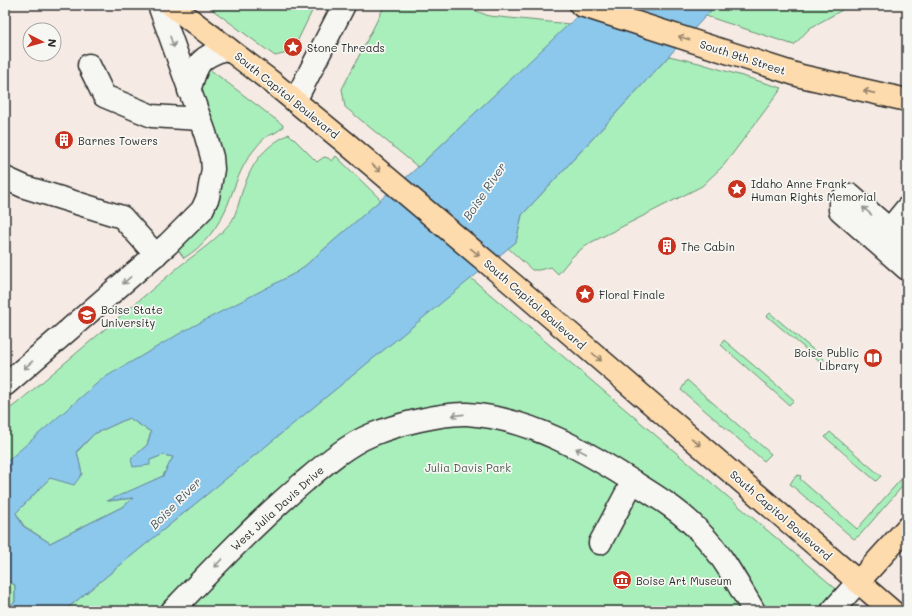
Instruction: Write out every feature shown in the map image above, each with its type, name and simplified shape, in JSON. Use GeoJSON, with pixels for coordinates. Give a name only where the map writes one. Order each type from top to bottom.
{"type":"FeatureCollection","features":[{"type":"Feature","properties":{"kind":"main road","name":"South Capitol Boulevard"},"geometry":{"type":"LineString","coordinates":[[171,5],[346,143],[515,286],[892,611]]}},
{"type":"Feature","properties":{"kind":"main road","name":"South 9th Street"},"geometry":{"type":"LineString","coordinates":[[581,5],[801,76],[907,100]]}},
{"type":"Feature","properties":{"kind":"main road"},"geometry":{"type":"LineString","coordinates":[[858,582],[907,528]]}},
{"type":"Feature","properties":{"kind":"street"},"geometry":{"type":"LineString","coordinates":[[5,385],[156,255],[202,210],[208,197],[213,169],[212,158],[200,118],[159,5]]}},
{"type":"Feature","properties":{"kind":"street"},"geometry":{"type":"LineString","coordinates":[[295,102],[344,5]]}},
{"type":"Feature","properties":{"kind":"street"},"geometry":{"type":"LineString","coordinates":[[189,91],[197,65],[210,54],[227,48]]}},
{"type":"Feature","properties":{"kind":"street"},"geometry":{"type":"LineString","coordinates":[[89,65],[104,96],[152,116],[200,118]]}},
{"type":"Feature","properties":{"kind":"street"},"geometry":{"type":"LineString","coordinates":[[5,178],[25,187],[122,217],[156,255]]}},
{"type":"Feature","properties":{"kind":"street"},"geometry":{"type":"LineString","coordinates":[[907,245],[850,195],[844,197],[840,203],[840,210],[907,268]]}},
{"type":"Feature","properties":{"kind":"street"},"geometry":{"type":"LineString","coordinates":[[889,230],[907,208]]}},
{"type":"Feature","properties":{"kind":"street","name":"West Julia Davis Drive"},"geometry":{"type":"LineString","coordinates":[[172,611],[279,503],[327,462],[370,435],[407,423],[466,414],[503,419],[532,428],[563,442],[624,476],[678,510],[718,553],[754,611]]}},
{"type":"Feature","properties":{"kind":"street"},"geometry":{"type":"LineString","coordinates":[[600,543],[624,476]]}},
{"type":"Feature","properties":{"kind":"street"},"geometry":{"type":"LineString","coordinates":[[832,611],[858,582]]}},
{"type":"Feature","properties":{"kind":"green space"},"geometry":{"type":"Polygon","coordinates":[[[206,5],[315,5],[292,52],[275,56],[206,5]]]}},
{"type":"Feature","properties":{"kind":"green space"},"geometry":{"type":"Polygon","coordinates":[[[385,5],[461,5],[489,16],[570,24],[418,167],[345,107],[342,89],[385,5]]]}},
{"type":"Feature","properties":{"kind":"green space"},"geometry":{"type":"Polygon","coordinates":[[[716,5],[851,5],[810,28],[794,45],[706,16],[716,5]]]}},
{"type":"Feature","properties":{"kind":"green space"},"geometry":{"type":"Polygon","coordinates":[[[669,56],[699,63],[782,88],[724,165],[702,186],[586,245],[572,257],[558,274],[551,267],[532,270],[508,248],[516,242],[522,215],[669,56]]]}},
{"type":"Feature","properties":{"kind":"green space"},"geometry":{"type":"Polygon","coordinates":[[[204,65],[283,125],[282,128],[263,139],[249,156],[245,162],[228,204],[215,228],[198,248],[184,258],[176,247],[207,216],[199,84],[204,65]]]}},
{"type":"Feature","properties":{"kind":"green space"},"geometry":{"type":"Polygon","coordinates":[[[289,134],[317,162],[324,157],[332,161],[336,156],[381,200],[299,271],[5,463],[5,412],[222,232],[232,221],[246,182],[259,157],[272,145],[289,134]]]}},
{"type":"Feature","properties":{"kind":"green space","name":"Julia Davis Park"},"geometry":{"type":"Polygon","coordinates":[[[471,278],[862,611],[64,611],[471,278]]]}},
{"type":"Feature","properties":{"kind":"green space"},"geometry":{"type":"Polygon","coordinates":[[[770,313],[824,359],[822,363],[767,316],[770,313]]]}},
{"type":"Feature","properties":{"kind":"green space"},"geometry":{"type":"Polygon","coordinates":[[[724,340],[794,400],[789,405],[721,345],[724,340]]]}},
{"type":"Feature","properties":{"kind":"green space"},"geometry":{"type":"Polygon","coordinates":[[[687,380],[771,454],[764,461],[681,390],[687,380]]]}},
{"type":"Feature","properties":{"kind":"green space"},"geometry":{"type":"Polygon","coordinates":[[[129,418],[151,432],[147,445],[131,459],[150,460],[163,455],[173,457],[163,476],[109,501],[134,498],[124,506],[50,543],[24,526],[16,513],[50,478],[82,474],[77,452],[94,434],[129,418]]]}},
{"type":"Feature","properties":{"kind":"green space"},"geometry":{"type":"Polygon","coordinates":[[[830,432],[881,476],[876,481],[825,437],[830,432]]]}},
{"type":"Feature","properties":{"kind":"green space"},"geometry":{"type":"Polygon","coordinates":[[[798,475],[801,476],[800,479],[857,529],[903,477],[907,475],[907,481],[860,535],[854,539],[790,484],[798,475]]]}},
{"type":"Feature","properties":{"kind":"green space"},"geometry":{"type":"Polygon","coordinates":[[[5,580],[15,585],[15,602],[5,608],[5,580]]]}},
{"type":"Feature","properties":{"kind":"water","name":"Boise River"},"geometry":{"type":"Polygon","coordinates":[[[589,5],[716,5],[522,215],[516,242],[64,611],[5,611],[5,608],[15,602],[15,585],[5,580],[5,463],[102,379],[184,331],[299,271],[418,167],[589,5]],[[129,418],[94,434],[77,451],[82,474],[74,485],[50,478],[16,513],[23,526],[50,543],[124,506],[133,498],[107,501],[163,476],[173,457],[163,455],[150,460],[150,465],[133,467],[131,459],[147,445],[151,432],[129,418]]]}},
{"type":"Feature","properties":{"kind":"place","name":"Stone Threads"},"geometry":{"type":"Point","coordinates":[293,47]}},
{"type":"Feature","properties":{"kind":"place","name":"Barnes Towers"},"geometry":{"type":"Point","coordinates":[64,140]}},
{"type":"Feature","properties":{"kind":"place","name":"Idaho Anne Frank Human Rights Memorial"},"geometry":{"type":"Point","coordinates":[737,189]}},
{"type":"Feature","properties":{"kind":"place","name":"The Cabin"},"geometry":{"type":"Point","coordinates":[667,246]}},
{"type":"Feature","properties":{"kind":"place","name":"Floral Finale"},"geometry":{"type":"Point","coordinates":[585,294]}},
{"type":"Feature","properties":{"kind":"place","name":"Boise State University"},"geometry":{"type":"Point","coordinates":[87,315]}},
{"type":"Feature","properties":{"kind":"place","name":"Boise Public Library"},"geometry":{"type":"Point","coordinates":[873,358]}},
{"type":"Feature","properties":{"kind":"place","name":"Boise Art Museum"},"geometry":{"type":"Point","coordinates":[622,580]}}]}
